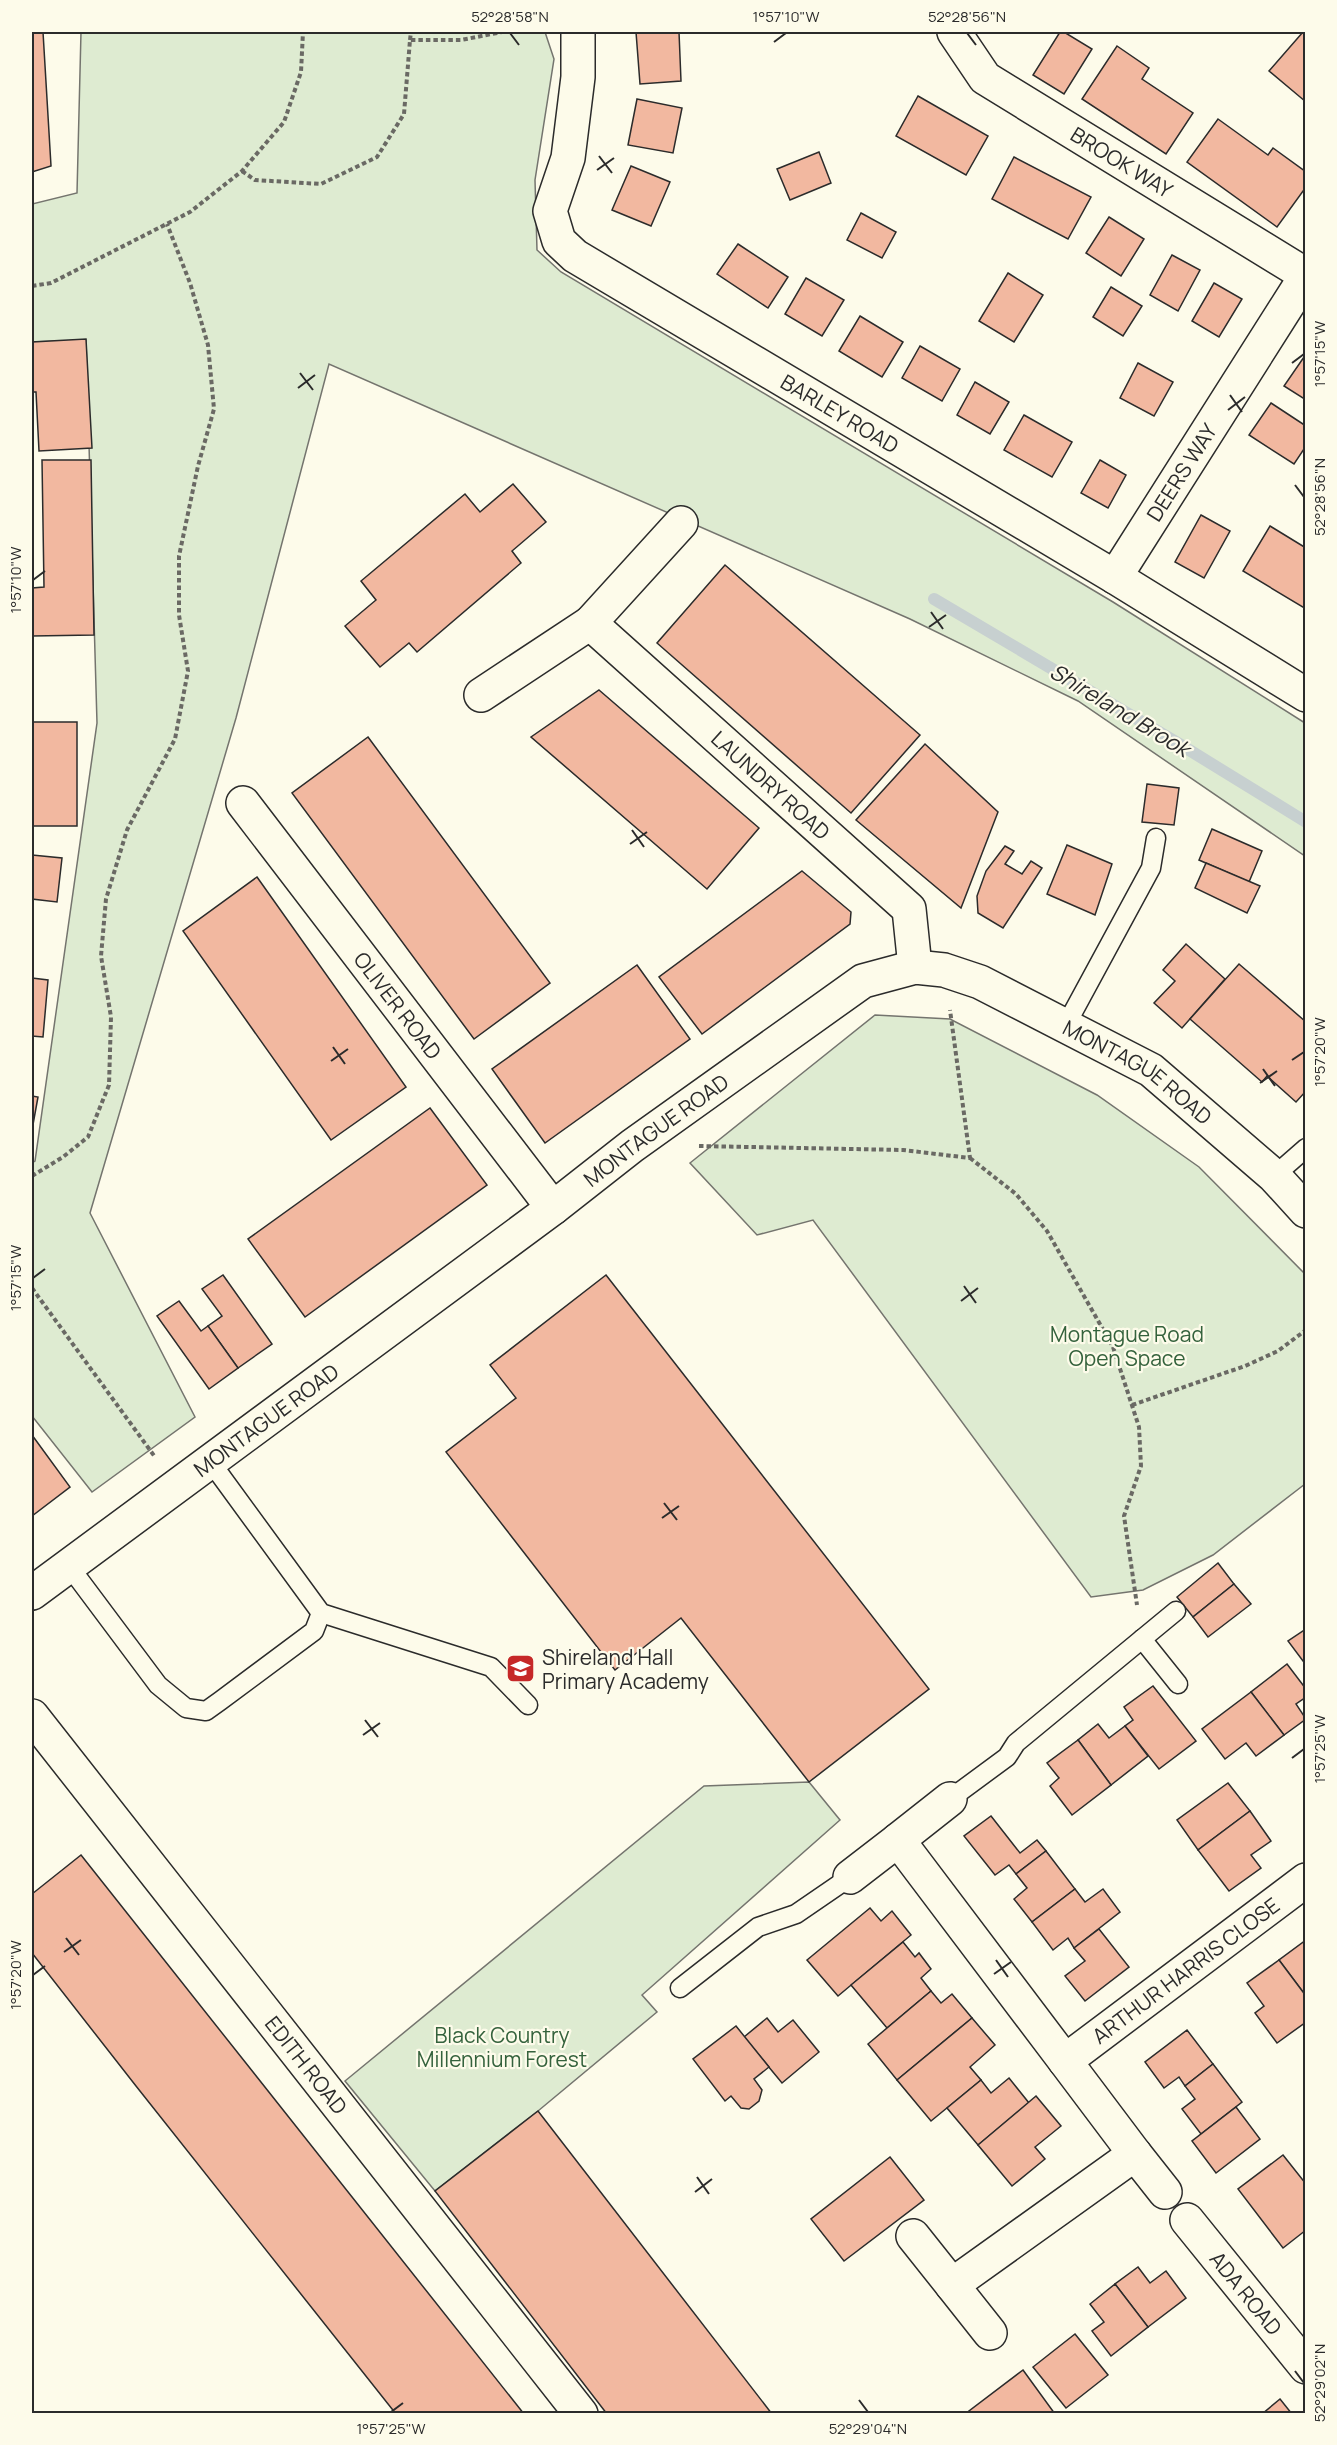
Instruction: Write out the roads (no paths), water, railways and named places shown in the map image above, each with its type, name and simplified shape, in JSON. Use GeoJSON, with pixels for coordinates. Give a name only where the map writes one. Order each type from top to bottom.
{"type":"FeatureCollection","features":[{"type":"Feature","properties":{"kind":"street","name":"BARLEY ROAD"},"geometry":{"type":"LineString","coordinates":[[578,32],[578,77],[568,158],[550,211],[559,241],[575,256],[1115,577],[1305,695]]}},
{"type":"Feature","properties":{"kind":"street","name":"BROOK WAY"},"geometry":{"type":"LineString","coordinates":[[954,32],[985,78],[1305,275]]}},
{"type":"Feature","properties":{"kind":"street","name":"DEERS WAY"},"geometry":{"type":"LineString","coordinates":[[1115,577],[1305,275]]}},
{"type":"Feature","properties":{"kind":"street"},"geometry":{"type":"LineString","coordinates":[[481,695],[590,623],[681,523]]}},
{"type":"Feature","properties":{"kind":"street","name":"LAUNDRY ROAD"},"geometry":{"type":"LineString","coordinates":[[590,623],[909,909],[930,969]]}},
{"type":"Feature","properties":{"kind":"street","name":"OLIVER ROAD"},"geometry":{"type":"LineString","coordinates":[[243,803],[553,1208]]}},
{"type":"Feature","properties":{"kind":"street","name":"MONTAGUE ROAD"},"geometry":{"type":"LineString","coordinates":[[32,1593],[553,1208],[632,1146],[862,981],[930,969],[980,982],[1066,1026],[1150,1070],[1274,1176],[1305,1211]]}},
{"type":"Feature","properties":{"kind":"street","name":"EDITH ROAD"},"geometry":{"type":"LineString","coordinates":[[32,1716],[581,2414]]}},
{"type":"Feature","properties":{"kind":"street"},"geometry":{"type":"LineString","coordinates":[[850,1877],[950,1799]]}},
{"type":"Feature","properties":{"kind":"street"},"geometry":{"type":"LineString","coordinates":[[898,1840],[1165,2192]]}},
{"type":"Feature","properties":{"kind":"street","name":"ARTHUR HARRIS CLOSE"},"geometry":{"type":"LineString","coordinates":[[1065,2061],[1305,1880]]}},
{"type":"Feature","properties":{"kind":"street"},"geometry":{"type":"LineString","coordinates":[[952,2285],[1135,2154]]}},
{"type":"Feature","properties":{"kind":"street","name":"ADA ROAD"},"geometry":{"type":"LineString","coordinates":[[1187,2220],[1305,2367]]}},
{"type":"Feature","properties":{"kind":"street"},"geometry":{"type":"LineString","coordinates":[[913,2236],[990,2333]]}},
{"type":"Feature","properties":{"kind":"lane"},"geometry":{"type":"LineString","coordinates":[[1066,1026],[1151,868],[1156,838]]}},
{"type":"Feature","properties":{"kind":"lane"},"geometry":{"type":"LineString","coordinates":[[1274,1176],[1305,1148]]}},
{"type":"Feature","properties":{"kind":"lane"},"geometry":{"type":"LineString","coordinates":[[210,1461],[321,1613],[491,1667],[528,1705]]}},
{"type":"Feature","properties":{"kind":"lane"},"geometry":{"type":"LineString","coordinates":[[69,1566],[158,1685],[186,1708],[206,1711],[314,1631],[321,1613]]}},
{"type":"Feature","properties":{"kind":"lane"},"geometry":{"type":"LineString","coordinates":[[950,1799],[1007,1757],[1016,1743],[1176,1611]]}},
{"type":"Feature","properties":{"kind":"lane"},"geometry":{"type":"LineString","coordinates":[[1142,1639],[1178,1684]]}},
{"type":"Feature","properties":{"kind":"lane"},"geometry":{"type":"LineString","coordinates":[[680,1988],[758,1928],[796,1914],[850,1877]]}},
{"type":"Feature","properties":{"kind":"waterway","name":"Shireland Brook"},"geometry":{"type":"LineString","coordinates":[[934,599],[1306,822]]}},
{"type":"Feature","properties":{"kind":"place","name":"Shireland Hall Primary Academy"},"geometry":{"type":"Point","coordinates":[521,1669]}},
{"type":"Feature","properties":{"kind":"park label","name":"Montague Road Open Space"},"geometry":{"type":"Point","coordinates":[1127,1346]}},
{"type":"Feature","properties":{"kind":"park label","name":"Black Country Millennium Forest"},"geometry":{"type":"Point","coordinates":[502,2047]}}]}
